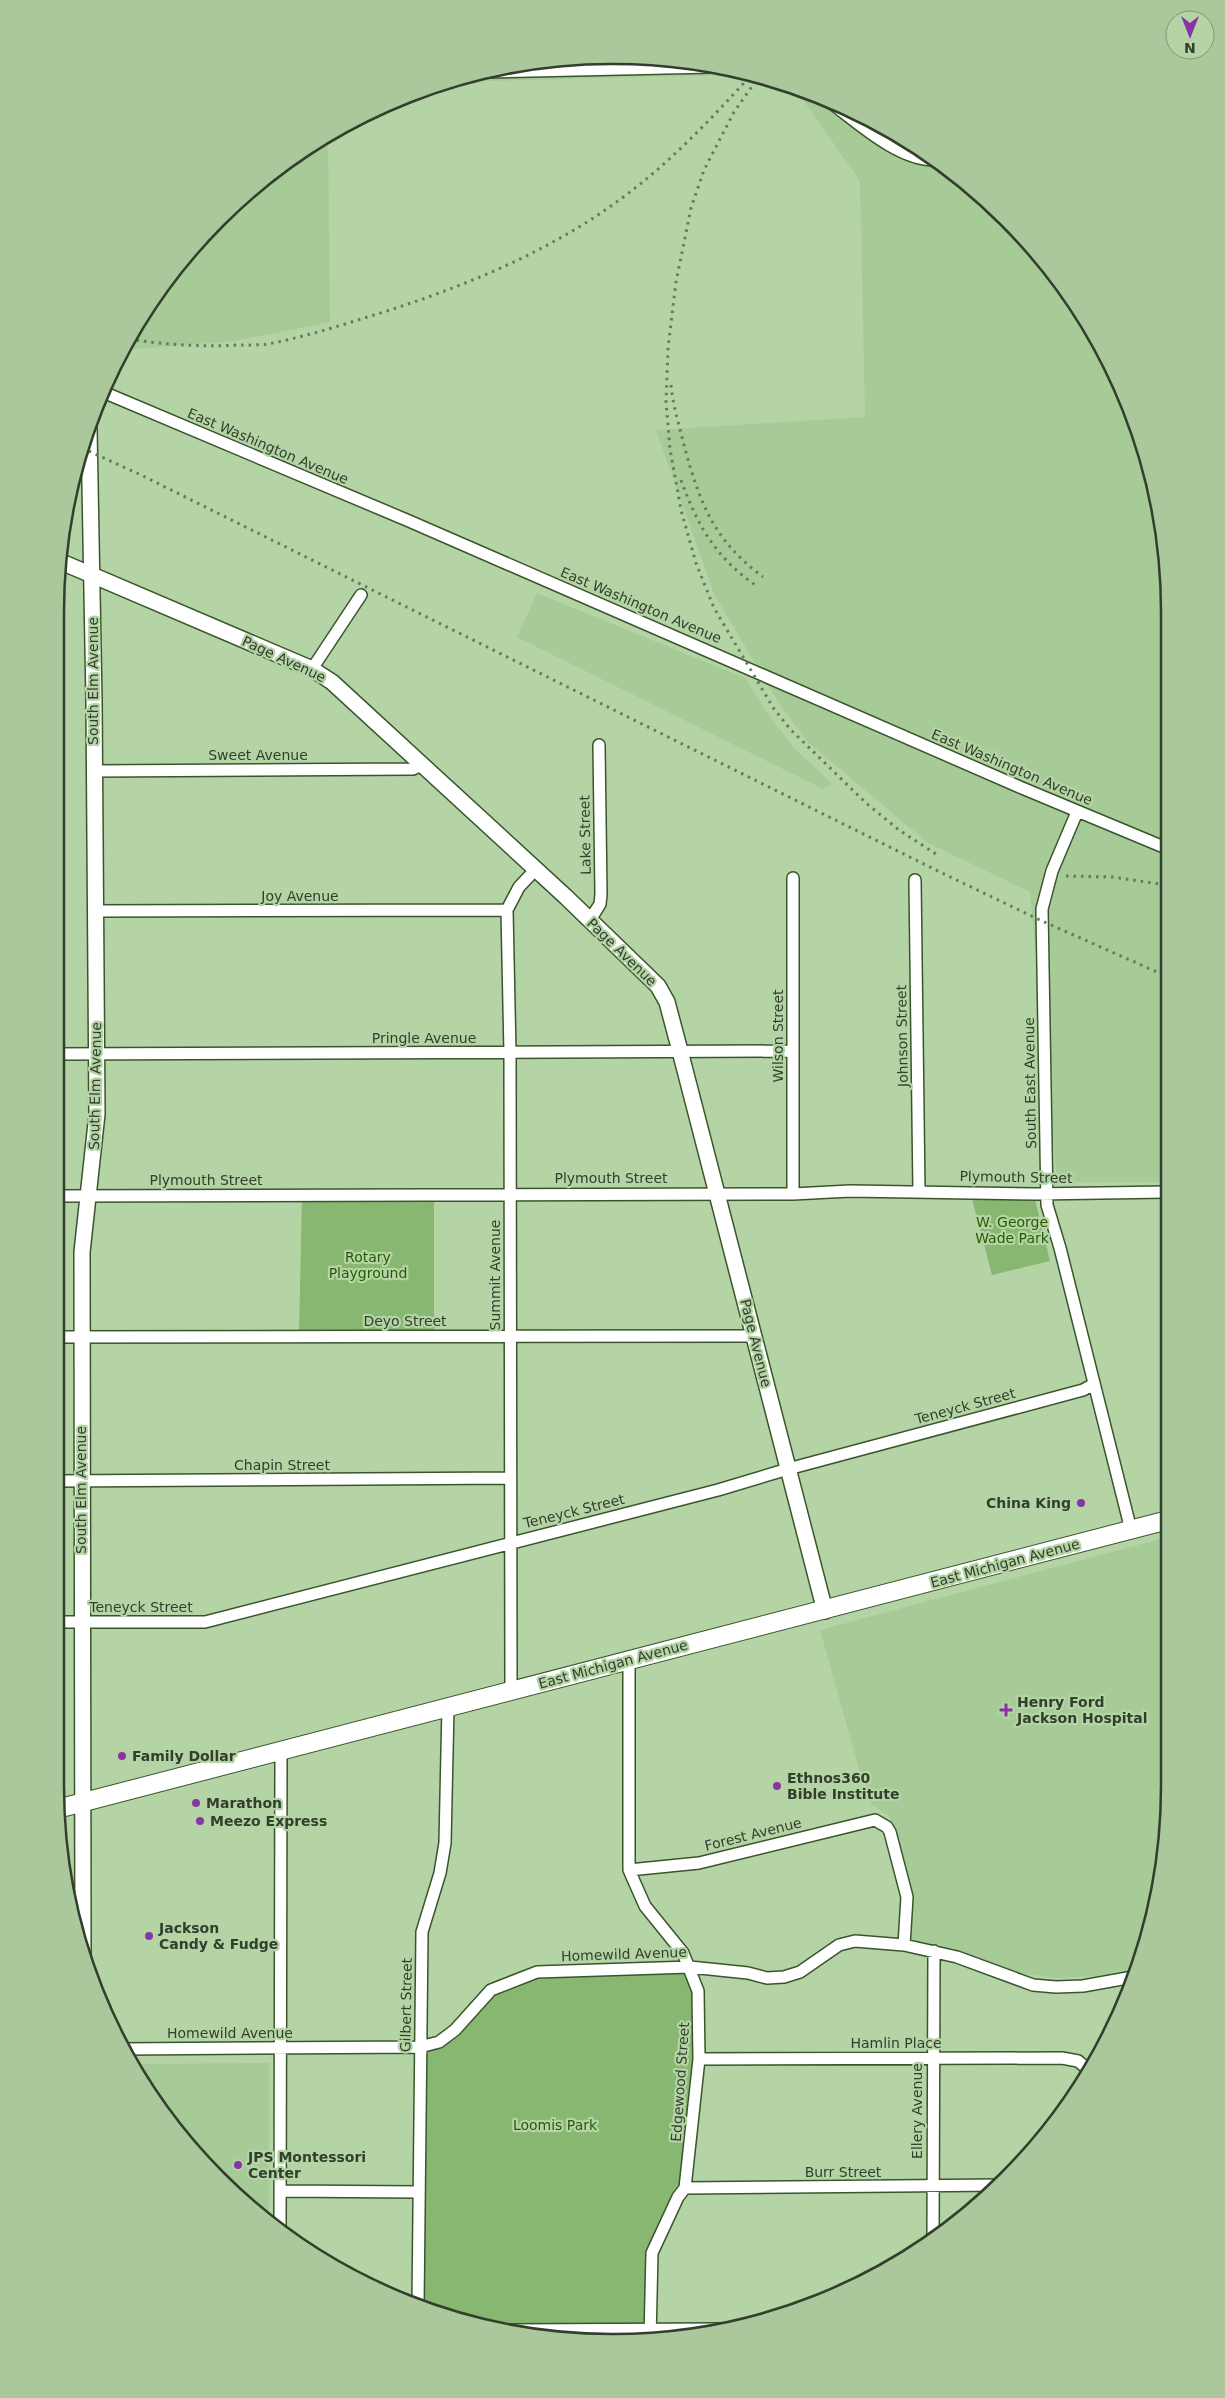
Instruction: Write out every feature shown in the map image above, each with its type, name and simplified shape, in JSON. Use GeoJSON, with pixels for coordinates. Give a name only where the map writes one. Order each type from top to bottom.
{"type":"FeatureCollection","features":[{"type":"Feature","properties":{"kind":"main road","name":"East Michigan Avenue"},"geometry":{"type":"LineString","coordinates":[[65,1807],[629,1659],[825,1611],[1161,1522]]}},
{"type":"Feature","properties":{"kind":"street"},"geometry":{"type":"LineString","coordinates":[[523,71],[673,67]]}},
{"type":"Feature","properties":{"kind":"street"},"geometry":{"type":"LineString","coordinates":[[856,121],[896,149],[913,157],[920,158]]}},
{"type":"Feature","properties":{"kind":"street","name":"East Washington Avenue"},"geometry":{"type":"LineString","coordinates":[[110,395],[427,529],[1077,812],[1161,846]]}},
{"type":"Feature","properties":{"kind":"street","name":"South Elm Avenue"},"geometry":{"type":"LineString","coordinates":[[82,469],[92,576],[97,1125],[82,1252],[81,1803],[83,1930]]}},
{"type":"Feature","properties":{"kind":"street","name":"Page Avenue"},"geometry":{"type":"LineString","coordinates":[[66,565],[312,669],[332,682],[536,869],[658,986],[667,1002],[825,1611]]}},
{"type":"Feature","properties":{"kind":"street"},"geometry":{"type":"LineString","coordinates":[[312,669],[360,595]]}},
{"type":"Feature","properties":{"kind":"street","name":"Lake Street"},"geometry":{"type":"LineString","coordinates":[[590,920],[600,904],[601,894],[599,745]]}},
{"type":"Feature","properties":{"kind":"street","name":"Sweet Avenue"},"geometry":{"type":"LineString","coordinates":[[93,771],[413,769],[422,765]]}},
{"type":"Feature","properties":{"kind":"street","name":"South East Avenue"},"geometry":{"type":"LineString","coordinates":[[1077,812],[1052,871],[1042,909],[1048,1205],[1131,1530]]}},
{"type":"Feature","properties":{"kind":"street","name":"Summit Avenue"},"geometry":{"type":"LineString","coordinates":[[511,1691],[510,1053],[507,910],[519,887],[536,869]]}},
{"type":"Feature","properties":{"kind":"street","name":"Wilson Street"},"geometry":{"type":"LineString","coordinates":[[793,1194],[794,878]]}},
{"type":"Feature","properties":{"kind":"street","name":"Johnson Street"},"geometry":{"type":"LineString","coordinates":[[915,880],[919,1192]]}},
{"type":"Feature","properties":{"kind":"street","name":"Joy Avenue"},"geometry":{"type":"LineString","coordinates":[[94,911],[507,910]]}},
{"type":"Feature","properties":{"kind":"street","name":"Pringle Avenue"},"geometry":{"type":"LineString","coordinates":[[64,1054],[793,1051]]}},
{"type":"Feature","properties":{"kind":"street","name":"Plymouth Street"},"geometry":{"type":"LineString","coordinates":[[64,1196],[1161,1192]]}},
{"type":"Feature","properties":{"kind":"street","name":"Deyo Street"},"geometry":{"type":"LineString","coordinates":[[64,1338],[754,1336]]}},
{"type":"Feature","properties":{"kind":"street","name":"Teneyck Street"},"geometry":{"type":"LineString","coordinates":[[64,1622],[205,1622],[718,1490],[788,1469],[1083,1390],[1094,1384]]}},
{"type":"Feature","properties":{"kind":"street","name":"Chapin Street"},"geometry":{"type":"LineString","coordinates":[[64,1481],[510,1478]]}},
{"type":"Feature","properties":{"kind":"street","name":"Edgewood Street"},"geometry":{"type":"LineString","coordinates":[[629,1659],[629,1870],[645,1906],[683,1953],[698,1991],[700,2009],[699,2059],[685,2188],[678,2197],[652,2253],[650,2333]]}},
{"type":"Feature","properties":{"kind":"street","name":"Gilbert Street"},"geometry":{"type":"LineString","coordinates":[[418,2298],[422,1932],[440,1873],[445,1843],[448,1707]]}},
{"type":"Feature","properties":{"kind":"street"},"geometry":{"type":"LineString","coordinates":[[280,2222],[281,1751]]}},
{"type":"Feature","properties":{"kind":"street","name":"Forest Avenue"},"geometry":{"type":"LineString","coordinates":[[629,1870],[699,1863],[875,1820],[890,1832],[907,1897],[904,1945]]}},
{"type":"Feature","properties":{"kind":"street","name":"Homewild Avenue"},"geometry":{"type":"LineString","coordinates":[[131,2049],[420,2047],[439,2042],[455,2030],[491,1990],[537,1972],[690,1967],[716,1968],[768,1978],[784,1978],[800,1972],[839,1945],[855,1941],[904,1945],[957,1957],[1034,1984],[1056,1988],[1084,1986],[1126,1978]]}},
{"type":"Feature","properties":{"kind":"street","name":"Ellery Avenue"},"geometry":{"type":"LineString","coordinates":[[932,2232],[934,1952]]}},
{"type":"Feature","properties":{"kind":"street","name":"Hamlin Place"},"geometry":{"type":"LineString","coordinates":[[699,2059],[1062,2058],[1078,2061],[1084,2066]]}},
{"type":"Feature","properties":{"kind":"street","name":"Burr Street"},"geometry":{"type":"LineString","coordinates":[[685,2188],[988,2185]]}},
{"type":"Feature","properties":{"kind":"street"},"geometry":{"type":"LineString","coordinates":[[280,2190],[418,2192]]}},
{"type":"Feature","properties":{"kind":"shaded area"},"geometry":{"type":"Polygon","coordinates":[[[612,64],[684,68],[725,75],[473,81],[541,68],[612,64]]]}},
{"type":"Feature","properties":{"kind":"shaded area"},"geometry":{"type":"Polygon","coordinates":[[[802,98],[855,120],[887,137],[947,177],[1001,224],[1048,278],[1088,338],[1105,370],[1119,403],[1143,470],[1157,541],[1161,612],[1161,1182],[1057,1182],[1030,892],[928,843],[808,742],[781,707],[714,594],[656,430],[865,417],[860,181],[802,98]]]}},
{"type":"Feature","properties":{"kind":"shaded area"},"geometry":{"type":"Polygon","coordinates":[[[328,143],[330,322],[235,341],[131,349],[177,278],[224,224],[278,177],[328,143]]]}},
{"type":"Feature","properties":{"kind":"shaded area"},"geometry":{"type":"Polygon","coordinates":[[[537,593],[745,678],[772,720],[796,750],[832,783],[823,789],[517,637],[537,593]]]}},
{"type":"Feature","properties":{"kind":"shaded area","name":"Henry Ford Jackson Hospital"},"geometry":{"type":"Polygon","coordinates":[[[1161,1539],[1160,1821],[1151,1893],[1143,1928],[1129,1970],[1099,1976],[1057,1978],[1025,1974],[970,1959],[910,1939],[913,1898],[898,1835],[888,1815],[872,1805],[865,1790],[820,1630],[1161,1539]]]}},
{"type":"Feature","properties":{"kind":"shaded area","name":"JPS Montessori Center"},"geometry":{"type":"Polygon","coordinates":[[[269,2063],[269,2213],[224,2174],[200,2147],[177,2120],[140,2064],[269,2063]]]}},
{"type":"Feature","properties":{"kind":"green space","name":"Rotary Playground"},"geometry":{"type":"Polygon","coordinates":[[[434,1194],[434,1336],[299,1335],[302,1195],[434,1194]]]}},
{"type":"Feature","properties":{"kind":"green space","name":"W. George Wade Park"},"geometry":{"type":"Polygon","coordinates":[[[972,1199],[1035,1199],[1050,1261],[992,1275],[972,1199]]]}},
{"type":"Feature","properties":{"kind":"green space","name":"Loomis Park"},"geometry":{"type":"Polygon","coordinates":[[[690,1967],[700,2009],[685,2188],[652,2253],[650,2332],[565,2332],[541,2330],[470,2316],[418,2298],[420,2047],[455,2030],[510,1981],[570,1971],[690,1967]]]}},
{"type":"Feature","properties":{"kind":"railway"},"geometry":{"type":"LineString","coordinates":[[136,340],[197,346],[268,344],[308,335],[361,319],[471,281],[564,236],[622,198],[674,154],[746,80]]}},
{"type":"Feature","properties":{"kind":"railway"},"geometry":{"type":"LineString","coordinates":[[755,82],[734,112],[704,170],[691,208],[676,282],[668,348],[666,402],[670,449],[681,510],[696,563],[714,608],[774,709],[791,730],[866,803],[899,830],[939,856]]}},
{"type":"Feature","properties":{"kind":"railway"},"geometry":{"type":"LineString","coordinates":[[671,385],[685,449],[704,505],[721,535],[732,549],[763,577]]}},
{"type":"Feature","properties":{"kind":"railway"},"geometry":{"type":"LineString","coordinates":[[88,451],[141,475],[940,872],[1042,921],[1161,974]]}},
{"type":"Feature","properties":{"kind":"railway"},"geometry":{"type":"LineString","coordinates":[[681,480],[694,512],[710,540],[731,565],[758,587]]}},
{"type":"Feature","properties":{"kind":"railway"},"geometry":{"type":"LineString","coordinates":[[1066,876],[1113,877],[1161,884]]}},
{"type":"Feature","properties":{"kind":"place","name":"China King"},"geometry":{"type":"Point","coordinates":[1081,1503]}},
{"type":"Feature","properties":{"kind":"place","name":"Henry Ford Jackson Hospital"},"geometry":{"type":"Point","coordinates":[1006,1710]}},
{"type":"Feature","properties":{"kind":"place","name":"Family Dollar"},"geometry":{"type":"Point","coordinates":[122,1756]}},
{"type":"Feature","properties":{"kind":"place","name":"Ethnos360 Bible Institute"},"geometry":{"type":"Point","coordinates":[777,1786]}},
{"type":"Feature","properties":{"kind":"place","name":"Marathon"},"geometry":{"type":"Point","coordinates":[196,1803]}},
{"type":"Feature","properties":{"kind":"place","name":"Meezo Express"},"geometry":{"type":"Point","coordinates":[200,1821]}},
{"type":"Feature","properties":{"kind":"place","name":"Jackson Candy & Fudge"},"geometry":{"type":"Point","coordinates":[149,1936]}},
{"type":"Feature","properties":{"kind":"place","name":"JPS Montessori Center"},"geometry":{"type":"Point","coordinates":[238,2165]}}]}
